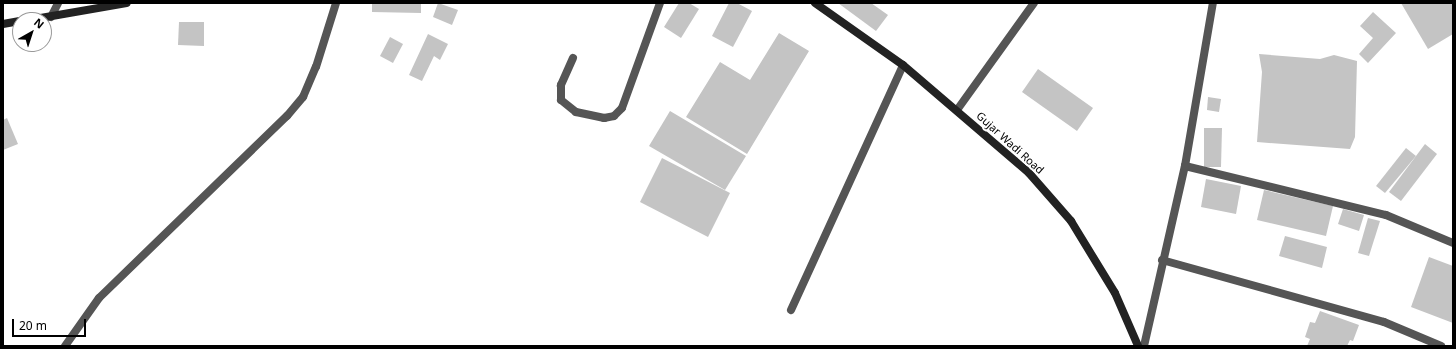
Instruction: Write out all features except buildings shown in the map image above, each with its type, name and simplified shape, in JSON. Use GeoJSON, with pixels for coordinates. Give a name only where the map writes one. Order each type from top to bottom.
{"type":"FeatureCollection","features":[{"type":"Feature","properties":{"kind":"street"},"geometry":{"type":"LineString","coordinates":[[52,15],[58,3]]}},
{"type":"Feature","properties":{"kind":"street"},"geometry":{"type":"LineString","coordinates":[[52,17],[127,3]]}},
{"type":"Feature","properties":{"kind":"street"},"geometry":{"type":"LineString","coordinates":[[65,346],[99,298],[287,116],[303,97],[316,67],[336,3]]}},
{"type":"Feature","properties":{"kind":"street"},"geometry":{"type":"LineString","coordinates":[[573,58],[561,85],[560,100],[576,112],[604,118],[614,116],[622,108],[660,3]]}},
{"type":"Feature","properties":{"kind":"street","name":"Gujar Wadi Road"},"geometry":{"type":"LineString","coordinates":[[815,3],[903,65],[1029,173],[1071,221],[1115,293],[1138,346]]}},
{"type":"Feature","properties":{"kind":"street"},"geometry":{"type":"LineString","coordinates":[[957,110],[1034,3]]}},
{"type":"Feature","properties":{"kind":"street"},"geometry":{"type":"LineString","coordinates":[[1144,346],[1162,260],[1185,166],[1213,3]]}},
{"type":"Feature","properties":{"kind":"street"},"geometry":{"type":"LineString","coordinates":[[791,310],[903,65]]}},
{"type":"Feature","properties":{"kind":"street"},"geometry":{"type":"LineString","coordinates":[[1185,166],[1386,215],[1453,243]]}},
{"type":"Feature","properties":{"kind":"street"},"geometry":{"type":"LineString","coordinates":[[1162,260],[1384,322],[1441,346]]}}]}
